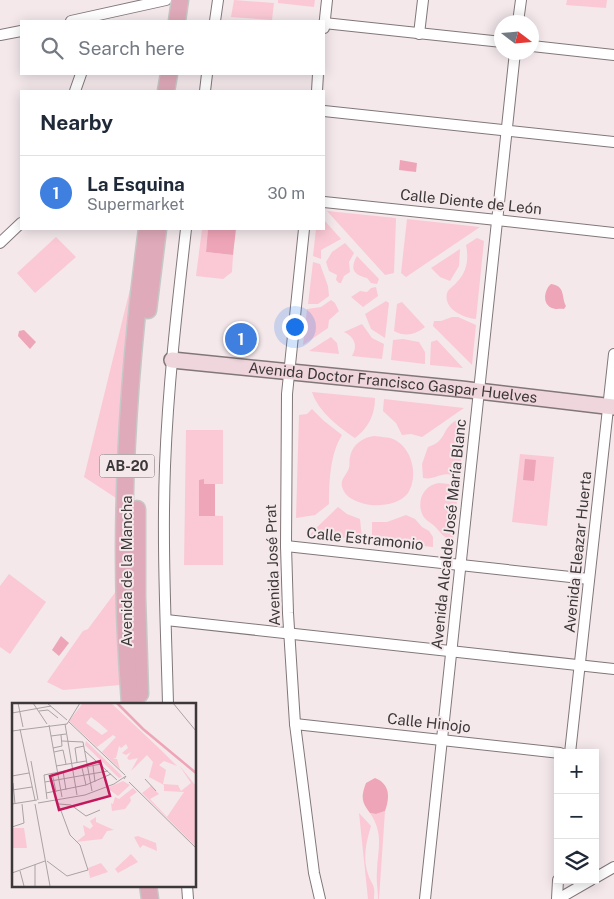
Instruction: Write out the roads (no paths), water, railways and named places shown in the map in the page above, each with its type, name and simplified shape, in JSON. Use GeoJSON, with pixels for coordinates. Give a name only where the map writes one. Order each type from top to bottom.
{"type":"FeatureCollection","features":[{"type":"Feature","properties":{"kind":"main road"},"geometry":{"type":"LineString","coordinates":[[177,20],[180,0]]}},
{"type":"Feature","properties":{"kind":"main road"},"geometry":{"type":"LineString","coordinates":[[186,20],[189,0]]}},
{"type":"Feature","properties":{"kind":"main road"},"geometry":{"type":"LineString","coordinates":[[166,90],[169,75]]}},
{"type":"Feature","properties":{"kind":"main road"},"geometry":{"type":"LineString","coordinates":[[177,90],[179,75]]}},
{"type":"Feature","properties":{"kind":"main road","name":"Avenida de la Mancha"},"geometry":{"type":"LineString","coordinates":[[130,703],[125,613],[126,496],[132,371],[147,230]]}},
{"type":"Feature","properties":{"kind":"main road","name":"Avenida de la Mancha"},"geometry":{"type":"LineString","coordinates":[[141,703],[136,497],[142,379],[158,230]]}},
{"type":"Feature","properties":{"kind":"main road"},"geometry":{"type":"LineString","coordinates":[[148,886],[150,899]]}},
{"type":"Feature","properties":{"kind":"main road"},"geometry":{"type":"LineString","coordinates":[[158,886],[160,899]]}},
{"type":"Feature","properties":{"kind":"street"},"geometry":{"type":"LineString","coordinates":[[76,20],[166,0]]}},
{"type":"Feature","properties":{"kind":"street"},"geometry":{"type":"LineString","coordinates":[[215,20],[218,0]]}},
{"type":"Feature","properties":{"kind":"street"},"geometry":{"type":"LineString","coordinates":[[324,20],[327,0]]}},
{"type":"Feature","properties":{"kind":"street"},"geometry":{"type":"LineString","coordinates":[[419,34],[423,0]]}},
{"type":"Feature","properties":{"kind":"street"},"geometry":{"type":"LineString","coordinates":[[519,15],[520,0]]}},
{"type":"Feature","properties":{"kind":"street"},"geometry":{"type":"LineString","coordinates":[[107,20],[117,12]]}},
{"type":"Feature","properties":{"kind":"street"},"geometry":{"type":"LineString","coordinates":[[325,23],[494,41]]}},
{"type":"Feature","properties":{"kind":"street"},"geometry":{"type":"LineString","coordinates":[[0,35],[20,31]]}},
{"type":"Feature","properties":{"kind":"street"},"geometry":{"type":"LineString","coordinates":[[539,47],[614,55]]}},
{"type":"Feature","properties":{"kind":"street","name":"Avenida Alcalde José María Blanc"},"geometry":{"type":"LineString","coordinates":[[425,899],[462,565],[514,60]]}},
{"type":"Feature","properties":{"kind":"street"},"geometry":{"type":"LineString","coordinates":[[75,90],[81,75]]}},
{"type":"Feature","properties":{"kind":"street"},"geometry":{"type":"LineString","coordinates":[[205,90],[207,75]]}},
{"type":"Feature","properties":{"kind":"street"},"geometry":{"type":"LineString","coordinates":[[317,90],[318,75]]}},
{"type":"Feature","properties":{"kind":"street"},"geometry":{"type":"LineString","coordinates":[[325,111],[614,142]]}},
{"type":"Feature","properties":{"kind":"street","name":"Calle Diente de León"},"geometry":{"type":"LineString","coordinates":[[325,202],[614,233]]}},
{"type":"Feature","properties":{"kind":"street"},"geometry":{"type":"LineString","coordinates":[[0,243],[20,224]]}},
{"type":"Feature","properties":{"kind":"street"},"geometry":{"type":"LineString","coordinates":[[168,703],[164,561],[165,468],[172,360],[186,230]]}},
{"type":"Feature","properties":{"kind":"street","name":"Avenida José Prat"},"geometry":{"type":"LineString","coordinates":[[304,230],[287,394],[286,546],[295,724],[314,873],[320,899]]}},
{"type":"Feature","properties":{"kind":"street","name":"Avenida Eleazar Huerta"},"geometry":{"type":"LineString","coordinates":[[570,749],[589,579],[611,407],[614,354]]}},
{"type":"Feature","properties":{"kind":"street","name":"Avenida Doctor Francisco Gaspar Huelves"},"geometry":{"type":"LineString","coordinates":[[172,360],[479,391],[611,407]]}},
{"type":"Feature","properties":{"kind":"street","name":"Calle Estramonio"},"geometry":{"type":"LineString","coordinates":[[286,546],[589,579]]}},
{"type":"Feature","properties":{"kind":"street"},"geometry":{"type":"LineString","coordinates":[[166,620],[614,669]]}},
{"type":"Feature","properties":{"kind":"street","name":"Calle Hinojo"},"geometry":{"type":"LineString","coordinates":[[295,724],[554,752]]}},
{"type":"Feature","properties":{"kind":"street"},"geometry":{"type":"LineString","coordinates":[[599,876],[614,867]]}},
{"type":"Feature","properties":{"kind":"street"},"geometry":{"type":"LineString","coordinates":[[558,884],[558,899],[584,884]]}},
{"type":"Feature","properties":{"kind":"street"},"geometry":{"type":"LineString","coordinates":[[187,886],[188,899]]}},
{"type":"Feature","properties":{"kind":"place","name":"La Esquina"},"geometry":{"type":"Point","coordinates":[241,339]}}]}
